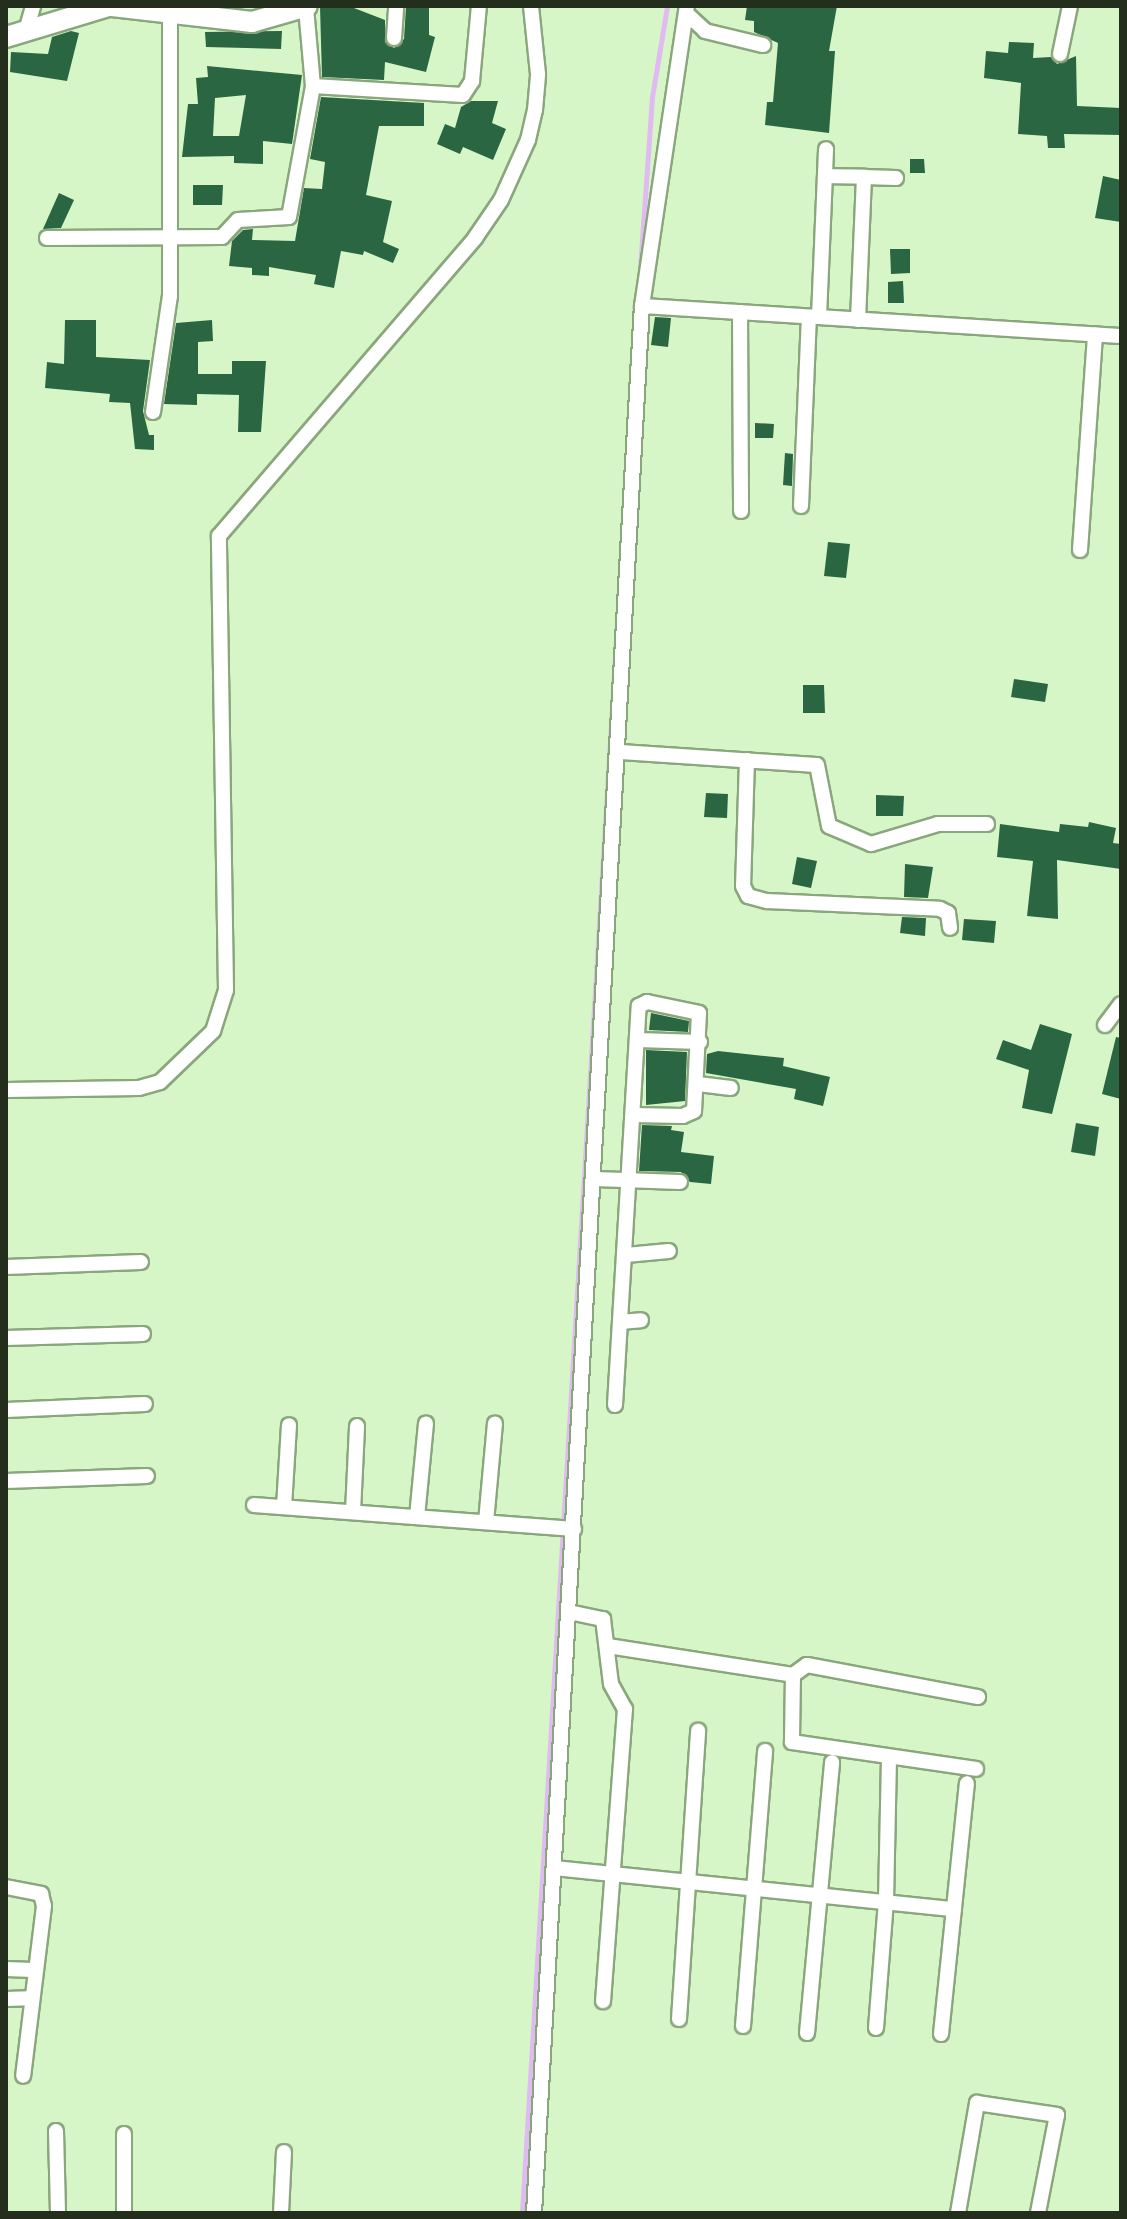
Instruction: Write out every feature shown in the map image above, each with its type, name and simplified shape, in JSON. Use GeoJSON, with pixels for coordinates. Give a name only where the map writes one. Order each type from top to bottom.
{"type":"FeatureCollection","features":[{"type":"Feature","properties":{"kind":"street"},"geometry":{"type":"LineString","coordinates":[[11,36],[33,6]]}},
{"type":"Feature","properties":{"kind":"street"},"geometry":{"type":"LineString","coordinates":[[11,36],[110,6],[170,16],[252,22],[307,6],[313,86],[289,217],[238,220],[222,237],[170,234],[47,238]]}},
{"type":"Feature","properties":{"kind":"street"},"geometry":{"type":"LineString","coordinates":[[394,38],[396,6]]}},
{"type":"Feature","properties":{"kind":"street"},"geometry":{"type":"LineString","coordinates":[[313,86],[463,95],[472,81],[479,6]]}},
{"type":"Feature","properties":{"kind":"street"},"geometry":{"type":"LineString","coordinates":[[6,1090],[139,1088],[160,1082],[213,1031],[226,990],[219,536],[475,238],[501,200],[528,140],[535,110],[538,74],[531,6]]}},
{"type":"Feature","properties":{"kind":"street"},"geometry":{"type":"LineString","coordinates":[[1060,54],[1070,6]]}},
{"type":"Feature","properties":{"kind":"street"},"geometry":{"type":"LineString","coordinates":[[686,9],[705,31],[763,45]]}},
{"type":"Feature","properties":{"kind":"street"},"geometry":{"type":"LineString","coordinates":[[534,2213],[569,1612],[566,1528],[595,1179],[642,306],[686,9]]}},
{"type":"Feature","properties":{"kind":"street"},"geometry":{"type":"LineString","coordinates":[[153,412],[170,308],[170,16]]}},
{"type":"Feature","properties":{"kind":"street"},"geometry":{"type":"LineString","coordinates":[[801,506],[826,149]]}},
{"type":"Feature","properties":{"kind":"street"},"geometry":{"type":"LineString","coordinates":[[825,176],[896,178]]}},
{"type":"Feature","properties":{"kind":"street"},"geometry":{"type":"LineString","coordinates":[[858,320],[864,177]]}},
{"type":"Feature","properties":{"kind":"street"},"geometry":{"type":"LineString","coordinates":[[642,306],[1121,336]]}},
{"type":"Feature","properties":{"kind":"street"},"geometry":{"type":"LineString","coordinates":[[740,312],[741,511]]}},
{"type":"Feature","properties":{"kind":"street"},"geometry":{"type":"LineString","coordinates":[[1080,550],[1095,335]]}},
{"type":"Feature","properties":{"kind":"street"},"geometry":{"type":"LineString","coordinates":[[620,752],[817,765],[826,822],[871,844],[938,824],[987,824]]}},
{"type":"Feature","properties":{"kind":"street"},"geometry":{"type":"LineString","coordinates":[[747,760],[743,886],[748,896],[767,901],[940,909],[948,913],[950,928]]}},
{"type":"Feature","properties":{"kind":"street"},"geometry":{"type":"LineString","coordinates":[[615,1405],[639,1006],[645,1002],[699,1013],[697,1105],[689,1114],[634,1115]]}},
{"type":"Feature","properties":{"kind":"street"},"geometry":{"type":"LineString","coordinates":[[1105,1025],[1121,1004]]}},
{"type":"Feature","properties":{"kind":"street"},"geometry":{"type":"LineString","coordinates":[[638,1040],[700,1042]]}},
{"type":"Feature","properties":{"kind":"street"},"geometry":{"type":"LineString","coordinates":[[698,1084],[731,1088]]}},
{"type":"Feature","properties":{"kind":"street"},"geometry":{"type":"LineString","coordinates":[[595,1179],[680,1182]]}},
{"type":"Feature","properties":{"kind":"street"},"geometry":{"type":"LineString","coordinates":[[626,1255],[669,1251]]}},
{"type":"Feature","properties":{"kind":"street"},"geometry":{"type":"LineString","coordinates":[[6,1267],[141,1262]]}},
{"type":"Feature","properties":{"kind":"street"},"geometry":{"type":"LineString","coordinates":[[620,1322],[641,1320]]}},
{"type":"Feature","properties":{"kind":"street"},"geometry":{"type":"LineString","coordinates":[[6,1338],[143,1334]]}},
{"type":"Feature","properties":{"kind":"street"},"geometry":{"type":"LineString","coordinates":[[6,1410],[145,1404]]}},
{"type":"Feature","properties":{"kind":"street"},"geometry":{"type":"LineString","coordinates":[[417,1517],[426,1423]]}},
{"type":"Feature","properties":{"kind":"street"},"geometry":{"type":"LineString","coordinates":[[486,1522],[495,1423]]}},
{"type":"Feature","properties":{"kind":"street"},"geometry":{"type":"LineString","coordinates":[[284,1507],[289,1425]]}},
{"type":"Feature","properties":{"kind":"street"},"geometry":{"type":"LineString","coordinates":[[353,1512],[357,1426]]}},
{"type":"Feature","properties":{"kind":"street"},"geometry":{"type":"LineString","coordinates":[[6,1481],[147,1476]]}},
{"type":"Feature","properties":{"kind":"street"},"geometry":{"type":"LineString","coordinates":[[254,1505],[566,1528]]}},
{"type":"Feature","properties":{"kind":"street"},"geometry":{"type":"LineString","coordinates":[[569,1612],[603,1619],[611,1684],[625,1709],[603,2001]]}},
{"type":"Feature","properties":{"kind":"street"},"geometry":{"type":"LineString","coordinates":[[608,1646],[793,1675],[807,1665],[978,1697]]}},
{"type":"Feature","properties":{"kind":"street"},"geometry":{"type":"LineString","coordinates":[[793,1675],[792,1742],[976,1769]]}},
{"type":"Feature","properties":{"kind":"street"},"geometry":{"type":"LineString","coordinates":[[679,2019],[698,1731]]}},
{"type":"Feature","properties":{"kind":"street"},"geometry":{"type":"LineString","coordinates":[[743,2026],[765,1751]]}},
{"type":"Feature","properties":{"kind":"street"},"geometry":{"type":"LineString","coordinates":[[876,2028],[886,1901],[889,1757]]}},
{"type":"Feature","properties":{"kind":"street"},"geometry":{"type":"LineString","coordinates":[[807,2033],[832,1762]]}},
{"type":"Feature","properties":{"kind":"street"},"geometry":{"type":"LineString","coordinates":[[941,2034],[967,1783]]}},
{"type":"Feature","properties":{"kind":"street"},"geometry":{"type":"LineString","coordinates":[[554,1868],[954,1909]]}},
{"type":"Feature","properties":{"kind":"street"},"geometry":{"type":"LineString","coordinates":[[6,1887],[41,1894],[44,1906],[29,1998],[23,2076]]}},
{"type":"Feature","properties":{"kind":"street"},"geometry":{"type":"LineString","coordinates":[[6,1969],[33,1970]]}},
{"type":"Feature","properties":{"kind":"street"},"geometry":{"type":"LineString","coordinates":[[6,1999],[29,1998]]}},
{"type":"Feature","properties":{"kind":"street"},"geometry":{"type":"LineString","coordinates":[[958,2213],[977,2103],[1057,2115],[1038,2213]]}},
{"type":"Feature","properties":{"kind":"street"},"geometry":{"type":"LineString","coordinates":[[56,2131],[58,2213]]}},
{"type":"Feature","properties":{"kind":"street"},"geometry":{"type":"LineString","coordinates":[[124,2134],[124,2213]]}},
{"type":"Feature","properties":{"kind":"street"},"geometry":{"type":"LineString","coordinates":[[281,2213],[284,2152]]}},
{"type":"Feature","properties":{"kind":"building"},"geometry":{"type":"Polygon","coordinates":[[[406,6],[429,6],[429,35],[435,37],[426,72],[385,62],[384,80],[322,77],[320,7],[354,8],[385,20],[385,42],[394,48],[404,39],[406,6]]]}},
{"type":"Feature","properties":{"kind":"building"},"geometry":{"type":"Polygon","coordinates":[[[747,6],[837,6],[829,51],[835,51],[829,133],[765,125],[767,102],[773,102],[778,43],[754,32],[754,21],[745,20],[747,6]]]}},
{"type":"Feature","properties":{"kind":"building"},"geometry":{"type":"Polygon","coordinates":[[[71,31],[79,33],[67,81],[10,72],[11,52],[48,54],[52,37],[71,31]]]}},
{"type":"Feature","properties":{"kind":"building"},"geometry":{"type":"Polygon","coordinates":[[[282,31],[281,49],[206,47],[205,32],[282,31]]]}},
{"type":"Feature","properties":{"kind":"building"},"geometry":{"type":"Polygon","coordinates":[[[1009,42],[1034,43],[1033,58],[1051,57],[1057,64],[1076,56],[1077,106],[1121,108],[1121,135],[1064,134],[1065,148],[1048,148],[1047,136],[1018,134],[1021,83],[984,78],[986,51],[1008,53],[1009,42]]]}},
{"type":"Feature","properties":{"kind":"building"},"geometry":{"type":"Polygon","coordinates":[[[207,66],[302,75],[292,144],[263,141],[263,164],[234,163],[234,156],[182,157],[188,104],[198,104],[196,78],[208,77],[207,66]],[[246,95],[215,98],[213,136],[239,136],[246,95]]]}},
{"type":"Feature","properties":{"kind":"building"},"geometry":{"type":"Polygon","coordinates":[[[321,97],[424,103],[424,126],[379,126],[366,195],[392,201],[383,242],[399,249],[393,263],[364,251],[363,255],[341,251],[334,288],[314,284],[316,275],[269,267],[269,276],[252,275],[252,268],[229,266],[232,241],[243,230],[253,229],[252,240],[295,241],[304,188],[322,189],[325,162],[310,159],[321,97]]]}},
{"type":"Feature","properties":{"kind":"building"},"geometry":{"type":"Polygon","coordinates":[[[471,101],[498,101],[492,123],[506,129],[493,160],[463,147],[460,154],[437,144],[445,124],[455,128],[461,107],[471,101]]]}},
{"type":"Feature","properties":{"kind":"building"},"geometry":{"type":"Polygon","coordinates":[[[910,159],[924,159],[925,173],[910,173],[910,159]]]}},
{"type":"Feature","properties":{"kind":"building"},"geometry":{"type":"Polygon","coordinates":[[[1103,176],[1121,180],[1121,222],[1095,218],[1103,176]]]}},
{"type":"Feature","properties":{"kind":"building"},"geometry":{"type":"Polygon","coordinates":[[[193,185],[223,185],[222,205],[193,205],[193,185]]]}},
{"type":"Feature","properties":{"kind":"building"},"geometry":{"type":"Polygon","coordinates":[[[59,193],[74,200],[61,228],[43,229],[59,193]]]}},
{"type":"Feature","properties":{"kind":"building"},"geometry":{"type":"Polygon","coordinates":[[[890,249],[910,249],[910,273],[891,274],[890,249]]]}},
{"type":"Feature","properties":{"kind":"building"},"geometry":{"type":"Polygon","coordinates":[[[903,281],[904,303],[888,303],[888,282],[903,281]]]}},
{"type":"Feature","properties":{"kind":"building"},"geometry":{"type":"Polygon","coordinates":[[[655,317],[671,318],[668,347],[651,345],[655,317]]]}},
{"type":"Feature","properties":{"kind":"building"},"geometry":{"type":"Polygon","coordinates":[[[65,320],[96,320],[96,357],[150,360],[143,411],[149,435],[154,435],[154,450],[135,449],[130,403],[109,402],[110,394],[45,388],[47,362],[64,364],[65,320]]]}},
{"type":"Feature","properties":{"kind":"building"},"geometry":{"type":"Polygon","coordinates":[[[212,320],[213,341],[198,342],[198,374],[232,374],[232,361],[266,361],[261,432],[238,432],[239,395],[197,394],[197,405],[164,404],[176,323],[212,320]]]}},
{"type":"Feature","properties":{"kind":"building"},"geometry":{"type":"Polygon","coordinates":[[[755,423],[774,424],[773,438],[755,438],[755,423]]]}},
{"type":"Feature","properties":{"kind":"building"},"geometry":{"type":"Polygon","coordinates":[[[785,453],[793,454],[792,486],[783,485],[785,453]]]}},
{"type":"Feature","properties":{"kind":"building"},"geometry":{"type":"Polygon","coordinates":[[[828,542],[850,544],[846,578],[824,576],[828,542]]]}},
{"type":"Feature","properties":{"kind":"building"},"geometry":{"type":"Polygon","coordinates":[[[1014,679],[1048,684],[1045,702],[1011,697],[1014,679]]]}},
{"type":"Feature","properties":{"kind":"building"},"geometry":{"type":"Polygon","coordinates":[[[803,685],[824,685],[825,713],[803,713],[803,685]]]}},
{"type":"Feature","properties":{"kind":"building"},"geometry":{"type":"Polygon","coordinates":[[[706,793],[728,794],[727,818],[704,817],[706,793]]]}},
{"type":"Feature","properties":{"kind":"building"},"geometry":{"type":"Polygon","coordinates":[[[876,795],[904,796],[903,816],[876,816],[876,795]]]}},
{"type":"Feature","properties":{"kind":"building"},"geometry":{"type":"Polygon","coordinates":[[[1089,822],[1116,828],[1113,843],[1121,844],[1121,869],[1057,860],[1058,919],[1027,916],[1033,861],[997,857],[1000,824],[1059,832],[1060,824],[1088,827],[1089,822]]]}},
{"type":"Feature","properties":{"kind":"building"},"geometry":{"type":"Polygon","coordinates":[[[797,857],[817,861],[811,888],[792,884],[797,857]]]}},
{"type":"Feature","properties":{"kind":"building"},"geometry":{"type":"Polygon","coordinates":[[[905,864],[933,867],[928,898],[904,897],[905,864]]]}},
{"type":"Feature","properties":{"kind":"building"},"geometry":{"type":"Polygon","coordinates":[[[902,917],[926,918],[925,936],[900,933],[902,917]]]}},
{"type":"Feature","properties":{"kind":"building"},"geometry":{"type":"Polygon","coordinates":[[[964,919],[996,921],[994,943],[962,940],[964,919]]]}},
{"type":"Feature","properties":{"kind":"building"},"geometry":{"type":"Polygon","coordinates":[[[651,1013],[689,1021],[688,1032],[649,1030],[651,1013]]]}},
{"type":"Feature","properties":{"kind":"building"},"geometry":{"type":"Polygon","coordinates":[[[1040,1024],[1072,1034],[1052,1114],[1022,1108],[1029,1070],[996,1059],[1003,1040],[1031,1050],[1040,1024]]]}},
{"type":"Feature","properties":{"kind":"building"},"geometry":{"type":"Polygon","coordinates":[[[1116,1037],[1121,1038],[1121,1099],[1102,1094],[1116,1037]]]}},
{"type":"Feature","properties":{"kind":"building"},"geometry":{"type":"Polygon","coordinates":[[[646,1050],[687,1052],[685,1101],[646,1105],[646,1050]]]}},
{"type":"Feature","properties":{"kind":"building"},"geometry":{"type":"Polygon","coordinates":[[[718,1051],[784,1058],[783,1066],[830,1077],[823,1106],[794,1099],[796,1089],[706,1073],[707,1054],[718,1051]]]}},
{"type":"Feature","properties":{"kind":"building"},"geometry":{"type":"Polygon","coordinates":[[[1076,1123],[1099,1127],[1095,1156],[1071,1152],[1076,1123]]]}},
{"type":"Feature","properties":{"kind":"building"},"geometry":{"type":"Polygon","coordinates":[[[642,1125],[672,1126],[671,1130],[684,1132],[681,1152],[714,1156],[711,1184],[690,1182],[681,1172],[639,1171],[642,1125]]]}},
{"type":"Feature","properties":{"kind":"waterway"},"geometry":{"type":"LineString","coordinates":[[639,283],[652,97],[667,6]]}},
{"type":"Feature","properties":{"kind":"waterway"},"geometry":{"type":"LineString","coordinates":[[522,2213],[617,625]]}}]}
